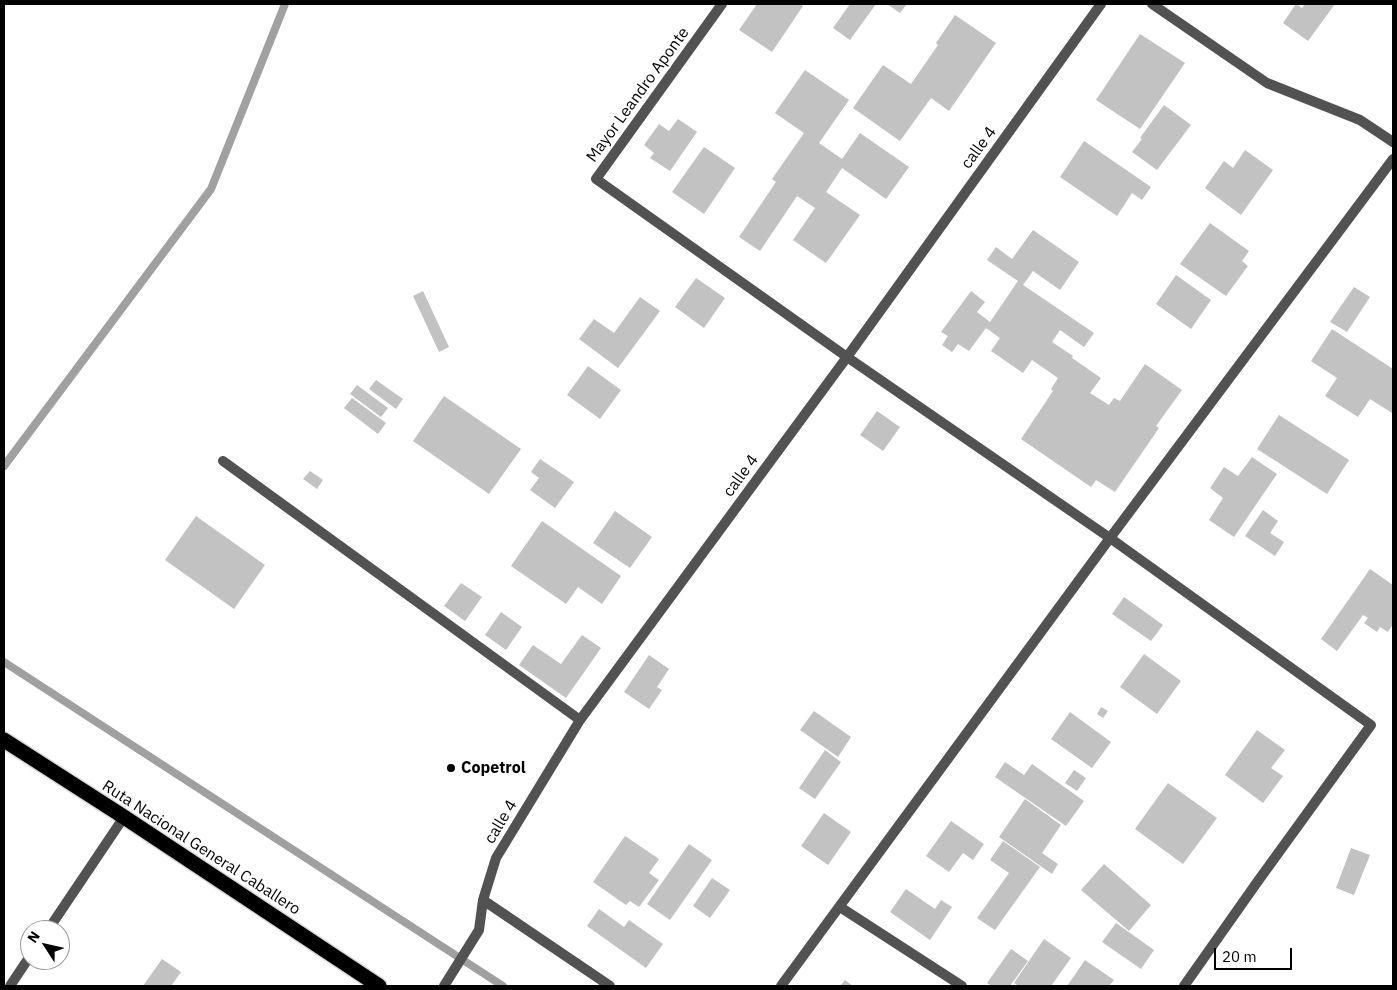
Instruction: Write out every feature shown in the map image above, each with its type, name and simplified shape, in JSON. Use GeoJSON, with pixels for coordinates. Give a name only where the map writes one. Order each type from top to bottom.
{"type":"FeatureCollection","features":[{"type":"Feature","properties":{"kind":"highway","name":"Ruta Nacional General Caballero"},"geometry":{"type":"LineString","coordinates":[[4,740],[379,986]]}},
{"type":"Feature","properties":{"kind":"street","name":"Mayor Leandro Aponte"},"geometry":{"type":"LineString","coordinates":[[722,4],[596,178],[847,357]]}},
{"type":"Feature","properties":{"kind":"street","name":"calle 4"},"geometry":{"type":"LineString","coordinates":[[446,982],[479,930],[483,900],[496,858],[580,720],[847,357],[1101,4]]}},
{"type":"Feature","properties":{"kind":"street"},"geometry":{"type":"LineString","coordinates":[[1152,4],[1267,83],[1360,120],[1393,142]]}},
{"type":"Feature","properties":{"kind":"street"},"geometry":{"type":"LineString","coordinates":[[781,986],[1110,538],[1393,159]]}},
{"type":"Feature","properties":{"kind":"street"},"geometry":{"type":"LineString","coordinates":[[847,357],[1110,538],[1371,725],[1258,880],[1184,986]]}},
{"type":"Feature","properties":{"kind":"street"},"geometry":{"type":"LineString","coordinates":[[223,461],[580,720]]}},
{"type":"Feature","properties":{"kind":"street"},"geometry":{"type":"LineString","coordinates":[[55,920],[124,817]]}},
{"type":"Feature","properties":{"kind":"street"},"geometry":{"type":"LineString","coordinates":[[483,900],[610,986]]}},
{"type":"Feature","properties":{"kind":"street"},"geometry":{"type":"LineString","coordinates":[[840,907],[962,986]]}},
{"type":"Feature","properties":{"kind":"street"},"geometry":{"type":"LineString","coordinates":[[10,986],[21,970]]}},
{"type":"Feature","properties":{"kind":"building"},"geometry":{"type":"Polygon","coordinates":[[[757,4],[800,4],[803,6],[772,52],[739,30],[757,4]]]}},
{"type":"Feature","properties":{"kind":"building"},"geometry":{"type":"Polygon","coordinates":[[[850,4],[876,4],[850,40],[833,28],[850,4]]]}},
{"type":"Feature","properties":{"kind":"building"},"geometry":{"type":"Polygon","coordinates":[[[887,4],[907,4],[900,13],[887,4]]]}},
{"type":"Feature","properties":{"kind":"building"},"geometry":{"type":"Polygon","coordinates":[[[1296,4],[1302,8],[1305,4],[1335,4],[1308,41],[1283,23],[1296,4]]]}},
{"type":"Feature","properties":{"kind":"building"},"geometry":{"type":"Polygon","coordinates":[[[955,15],[996,43],[949,111],[931,98],[900,141],[853,108],[883,65],[911,84],[938,45],[936,43],[955,15]]]}},
{"type":"Feature","properties":{"kind":"building"},"geometry":{"type":"Polygon","coordinates":[[[1140,34],[1185,63],[1140,129],[1096,100],[1140,34]]]}},
{"type":"Feature","properties":{"kind":"building"},"geometry":{"type":"Polygon","coordinates":[[[805,70],[849,100],[819,143],[842,159],[860,133],[909,167],[886,199],[842,168],[826,192],[860,215],[826,263],[793,240],[815,208],[797,196],[760,251],[739,237],[776,182],[772,179],[804,133],[775,113],[805,70]]]}},
{"type":"Feature","properties":{"kind":"building"},"geometry":{"type":"Polygon","coordinates":[[[1164,105],[1191,125],[1157,170],[1132,152],[1164,105]]]}},
{"type":"Feature","properties":{"kind":"building"},"geometry":{"type":"Polygon","coordinates":[[[678,119],[697,132],[670,171],[650,158],[654,153],[644,145],[659,124],[669,131],[678,119]]]}},
{"type":"Feature","properties":{"kind":"building"},"geometry":{"type":"Polygon","coordinates":[[[1084,141],[1151,187],[1142,200],[1132,193],[1117,216],[1060,177],[1084,141]]]}},
{"type":"Feature","properties":{"kind":"building"},"geometry":{"type":"Polygon","coordinates":[[[704,147],[735,168],[704,214],[672,192],[704,147]]]}},
{"type":"Feature","properties":{"kind":"building"},"geometry":{"type":"Polygon","coordinates":[[[1245,150],[1273,170],[1241,215],[1205,188],[1224,161],[1233,168],[1245,150]]]}},
{"type":"Feature","properties":{"kind":"building"},"geometry":{"type":"Polygon","coordinates":[[[1210,223],[1249,251],[1242,261],[1248,266],[1226,296],[1180,264],[1210,223]]]}},
{"type":"Feature","properties":{"kind":"building"},"geometry":{"type":"Polygon","coordinates":[[[1033,230],[1079,262],[1060,290],[1033,271],[1023,285],[1094,333],[1084,347],[1060,330],[1052,342],[1101,378],[1090,393],[1109,405],[1114,398],[1120,401],[1145,364],[1182,390],[1156,426],[1159,428],[1115,492],[1096,480],[1091,487],[1021,439],[1053,391],[1051,389],[1058,378],[1032,360],[1023,373],[991,351],[1000,338],[986,328],[969,351],[958,344],[952,352],[942,345],[948,336],[941,332],[971,291],[985,302],[977,312],[990,322],[1018,281],[987,260],[996,247],[1012,259],[1033,230]]]}},
{"type":"Feature","properties":{"kind":"building"},"geometry":{"type":"Polygon","coordinates":[[[1176,275],[1211,300],[1191,329],[1156,304],[1176,275]]]}},
{"type":"Feature","properties":{"kind":"building"},"geometry":{"type":"Polygon","coordinates":[[[696,278],[725,298],[704,328],[675,307],[696,278]]]}},
{"type":"Feature","properties":{"kind":"building"},"geometry":{"type":"Polygon","coordinates":[[[1354,287],[1370,297],[1347,332],[1330,322],[1354,287]]]}},
{"type":"Feature","properties":{"kind":"building"},"geometry":{"type":"Polygon","coordinates":[[[423,291],[449,347],[439,352],[413,296],[423,291]]]}},
{"type":"Feature","properties":{"kind":"building"},"geometry":{"type":"Polygon","coordinates":[[[640,297],[660,311],[618,368],[579,339],[594,319],[614,333],[640,297]]]}},
{"type":"Feature","properties":{"kind":"building"},"geometry":{"type":"Polygon","coordinates":[[[1332,329],[1393,369],[1392,413],[1370,399],[1358,417],[1325,396],[1337,378],[1311,361],[1332,329]]]}},
{"type":"Feature","properties":{"kind":"building"},"geometry":{"type":"Polygon","coordinates":[[[588,366],[621,390],[600,419],[567,395],[588,366]]]}},
{"type":"Feature","properties":{"kind":"building"},"geometry":{"type":"Polygon","coordinates":[[[376,380],[403,399],[396,409],[369,389],[376,380]]]}},
{"type":"Feature","properties":{"kind":"building"},"geometry":{"type":"Polygon","coordinates":[[[357,385],[388,408],[381,417],[350,394],[357,385]]]}},
{"type":"Feature","properties":{"kind":"building"},"geometry":{"type":"Polygon","coordinates":[[[444,396],[521,449],[489,494],[413,441],[444,396]]]}},
{"type":"Feature","properties":{"kind":"building"},"geometry":{"type":"Polygon","coordinates":[[[352,398],[386,423],[378,434],[344,408],[352,398]]]}},
{"type":"Feature","properties":{"kind":"building"},"geometry":{"type":"Polygon","coordinates":[[[877,411],[900,427],[883,451],[860,435],[877,411]]]}},
{"type":"Feature","properties":{"kind":"building"},"geometry":{"type":"Polygon","coordinates":[[[1279,415],[1349,460],[1327,494],[1257,449],[1279,415]]]}},
{"type":"Feature","properties":{"kind":"building"},"geometry":{"type":"Polygon","coordinates":[[[1252,457],[1277,474],[1234,537],[1209,520],[1223,498],[1210,488],[1224,467],[1238,476],[1252,457]]]}},
{"type":"Feature","properties":{"kind":"building"},"geometry":{"type":"Polygon","coordinates":[[[540,459],[574,482],[555,508],[530,490],[539,478],[531,472],[540,459]]]}},
{"type":"Feature","properties":{"kind":"building"},"geometry":{"type":"Polygon","coordinates":[[[310,471],[323,480],[317,489],[303,479],[310,471]]]}},
{"type":"Feature","properties":{"kind":"building"},"geometry":{"type":"Polygon","coordinates":[[[1263,510],[1278,521],[1270,533],[1284,542],[1275,556],[1245,536],[1263,510]]]}},
{"type":"Feature","properties":{"kind":"building"},"geometry":{"type":"Polygon","coordinates":[[[615,511],[652,537],[630,568],[593,543],[615,511]]]}},
{"type":"Feature","properties":{"kind":"building"},"geometry":{"type":"Polygon","coordinates":[[[196,516],[265,565],[234,609],[165,560],[196,516]]]}},
{"type":"Feature","properties":{"kind":"building"},"geometry":{"type":"Polygon","coordinates":[[[542,521],[621,576],[602,604],[578,587],[566,604],[511,566],[542,521]]]}},
{"type":"Feature","properties":{"kind":"building"},"geometry":{"type":"Polygon","coordinates":[[[1370,569],[1393,585],[1393,624],[1388,632],[1380,627],[1377,632],[1364,623],[1368,618],[1363,615],[1337,651],[1321,639],[1370,569]]]}},
{"type":"Feature","properties":{"kind":"building"},"geometry":{"type":"Polygon","coordinates":[[[461,583],[482,597],[465,621],[444,606],[461,583]]]}},
{"type":"Feature","properties":{"kind":"building"},"geometry":{"type":"Polygon","coordinates":[[[1124,597],[1163,625],[1151,641],[1112,614],[1124,597]]]}},
{"type":"Feature","properties":{"kind":"building"},"geometry":{"type":"Polygon","coordinates":[[[501,612],[522,627],[506,650],[485,635],[501,612]]]}},
{"type":"Feature","properties":{"kind":"building"},"geometry":{"type":"Polygon","coordinates":[[[582,635],[601,648],[566,698],[519,665],[533,645],[561,664],[582,635]]]}},
{"type":"Feature","properties":{"kind":"building"},"geometry":{"type":"Polygon","coordinates":[[[1144,654],[1181,681],[1157,714],[1120,687],[1144,654]]]}},
{"type":"Feature","properties":{"kind":"building"},"geometry":{"type":"Polygon","coordinates":[[[649,655],[669,669],[657,687],[662,690],[649,709],[624,692],[649,655]]]}},
{"type":"Feature","properties":{"kind":"building"},"geometry":{"type":"Polygon","coordinates":[[[1101,707],[1108,711],[1103,718],[1097,714],[1101,707]]]}},
{"type":"Feature","properties":{"kind":"building"},"geometry":{"type":"Polygon","coordinates":[[[814,711],[851,737],[838,757],[800,730],[814,711]]]}},
{"type":"Feature","properties":{"kind":"building"},"geometry":{"type":"Polygon","coordinates":[[[1070,712],[1111,742],[1092,768],[1051,739],[1070,712]]]}},
{"type":"Feature","properties":{"kind":"building"},"geometry":{"type":"Polygon","coordinates":[[[1257,730],[1285,750],[1271,768],[1283,776],[1263,803],[1225,775],[1257,730]]]}},
{"type":"Feature","properties":{"kind":"building"},"geometry":{"type":"Polygon","coordinates":[[[825,750],[841,762],[815,799],[799,788],[825,750]]]}},
{"type":"Feature","properties":{"kind":"building"},"geometry":{"type":"Polygon","coordinates":[[[1005,762],[1024,775],[1032,764],[1084,801],[1066,826],[995,777],[1005,762]]]}},
{"type":"Feature","properties":{"kind":"building"},"geometry":{"type":"Polygon","coordinates":[[[1074,770],[1086,778],[1077,791],[1065,783],[1074,770]]]}},
{"type":"Feature","properties":{"kind":"building"},"geometry":{"type":"Polygon","coordinates":[[[1168,783],[1217,818],[1183,864],[1135,829],[1168,783]]]}},
{"type":"Feature","properties":{"kind":"building"},"geometry":{"type":"Polygon","coordinates":[[[1025,799],[1061,825],[1042,853],[1058,864],[1052,874],[999,837],[1025,799]]]}},
{"type":"Feature","properties":{"kind":"building"},"geometry":{"type":"Polygon","coordinates":[[[824,813],[851,832],[828,865],[801,846],[824,813]]]}},
{"type":"Feature","properties":{"kind":"building"},"geometry":{"type":"Polygon","coordinates":[[[951,821],[984,844],[973,860],[963,853],[949,872],[926,856],[951,821]]]}},
{"type":"Feature","properties":{"kind":"building"},"geometry":{"type":"Polygon","coordinates":[[[625,836],[659,859],[649,873],[659,880],[639,907],[630,901],[626,905],[593,882],[625,836]]]}},
{"type":"Feature","properties":{"kind":"building"},"geometry":{"type":"Polygon","coordinates":[[[1003,841],[1040,867],[995,930],[977,918],[1009,873],[990,860],[1003,841]]]}},
{"type":"Feature","properties":{"kind":"building"},"geometry":{"type":"Polygon","coordinates":[[[689,844],[712,860],[670,920],[647,904],[689,844]]]}},
{"type":"Feature","properties":{"kind":"building"},"geometry":{"type":"Polygon","coordinates":[[[1351,848],[1370,855],[1354,895],[1336,888],[1351,848]]]}},
{"type":"Feature","properties":{"kind":"building"},"geometry":{"type":"Polygon","coordinates":[[[1104,864],[1151,905],[1129,931],[1081,890],[1104,864]]]}},
{"type":"Feature","properties":{"kind":"building"},"geometry":{"type":"Polygon","coordinates":[[[712,878],[730,890],[710,918],[693,906],[712,878]]]}},
{"type":"Feature","properties":{"kind":"building"},"geometry":{"type":"Polygon","coordinates":[[[906,889],[935,909],[941,900],[952,907],[930,940],[890,912],[906,889]]]}},
{"type":"Feature","properties":{"kind":"building"},"geometry":{"type":"Polygon","coordinates":[[[599,909],[624,927],[629,920],[663,944],[646,968],[587,926],[599,909]]]}},
{"type":"Feature","properties":{"kind":"building"},"geometry":{"type":"Polygon","coordinates":[[[1116,923],[1154,950],[1141,969],[1102,942],[1116,923]]]}},
{"type":"Feature","properties":{"kind":"building"},"geometry":{"type":"Polygon","coordinates":[[[1044,939],[1071,958],[1051,986],[1019,986],[1014,983],[1044,939]]]}},
{"type":"Feature","properties":{"kind":"building"},"geometry":{"type":"Polygon","coordinates":[[[1011,949],[1028,961],[1010,986],[992,986],[987,983],[1011,949]]]}},
{"type":"Feature","properties":{"kind":"building"},"geometry":{"type":"Polygon","coordinates":[[[162,959],[181,972],[171,986],[143,986],[162,959]]]}},
{"type":"Feature","properties":{"kind":"building"},"geometry":{"type":"Polygon","coordinates":[[[1085,960],[1114,980],[1109,986],[1067,986],[1085,960]]]}},
{"type":"Feature","properties":{"kind":"building"},"geometry":{"type":"Polygon","coordinates":[[[845,980],[853,986],[840,986],[845,980]]]}},
{"type":"Feature","properties":{"kind":"waterway"},"geometry":{"type":"LineString","coordinates":[[4,466],[211,189],[285,4]]}},
{"type":"Feature","properties":{"kind":"waterway"},"geometry":{"type":"LineString","coordinates":[[4,662],[503,986]]}},
{"type":"Feature","properties":{"kind":"place","name":"Copetrol"},"geometry":{"type":"Point","coordinates":[451,768]}}]}
